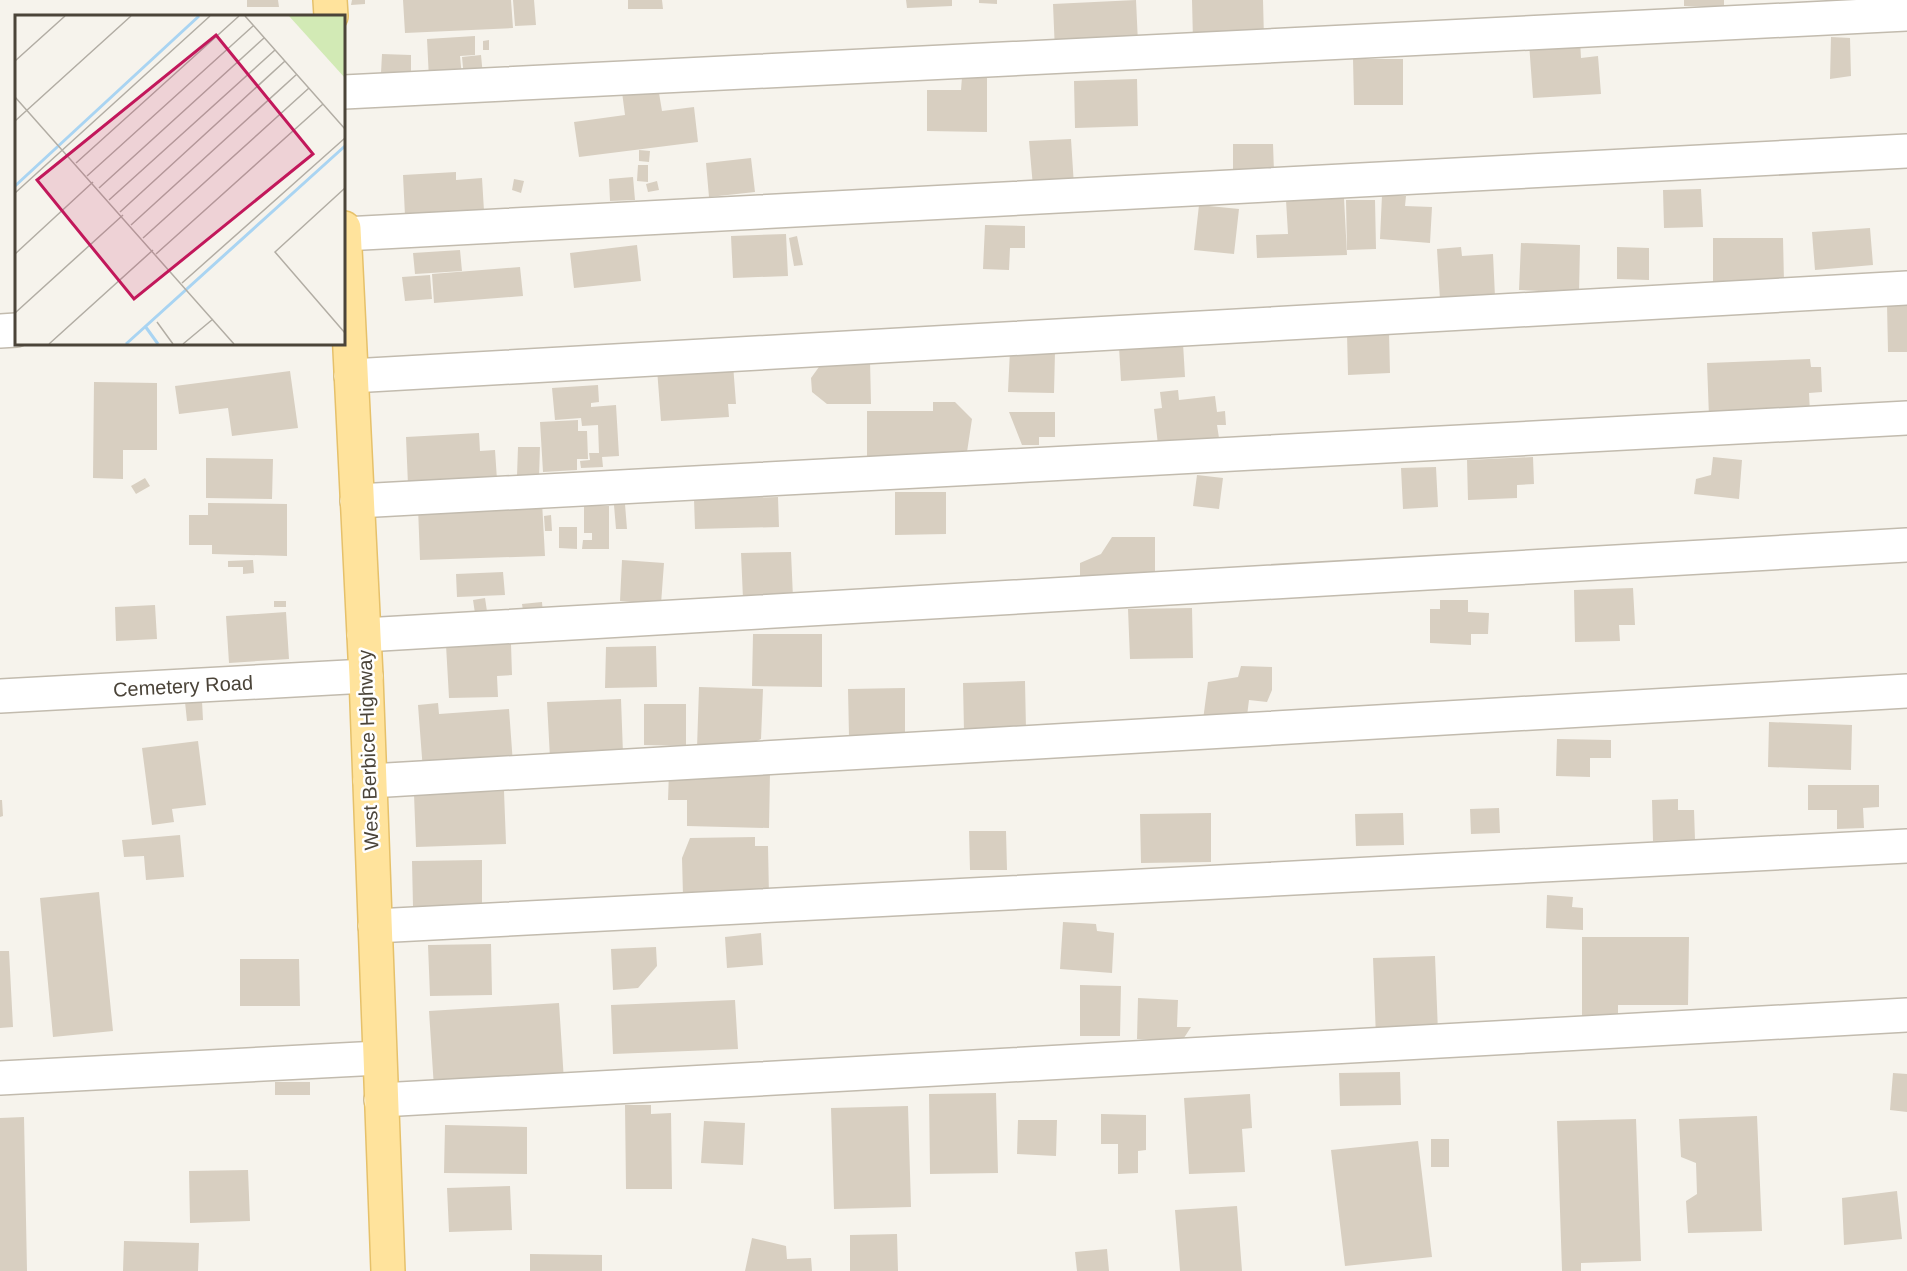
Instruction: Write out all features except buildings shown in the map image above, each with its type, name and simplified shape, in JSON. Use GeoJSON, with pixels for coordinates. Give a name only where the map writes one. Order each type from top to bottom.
{"type":"FeatureCollection","features":[{"type":"Feature","properties":{"kind":"main road"},"geometry":{"type":"LineString","coordinates":[[330,0],[331,15]]}},
{"type":"Feature","properties":{"kind":"main road","name":"West Berbice Highway"},"geometry":{"type":"LineString","coordinates":[[345,272],[366,676],[388,1271]]}},
{"type":"Feature","properties":{"kind":"street"},"geometry":{"type":"LineString","coordinates":[[345,92],[1907,14]]}},
{"type":"Feature","properties":{"kind":"street"},"geometry":{"type":"LineString","coordinates":[[345,234],[1907,151]]}},
{"type":"Feature","properties":{"kind":"street"},"geometry":{"type":"LineString","coordinates":[[351,376],[1907,288]]}},
{"type":"Feature","properties":{"kind":"street"},"geometry":{"type":"LineString","coordinates":[[0,331],[15,330]]}},
{"type":"Feature","properties":{"kind":"street"},"geometry":{"type":"LineString","coordinates":[[357,501],[1907,418]]}},
{"type":"Feature","properties":{"kind":"street"},"geometry":{"type":"LineString","coordinates":[[364,635],[1907,545]]}},
{"type":"Feature","properties":{"kind":"street","name":"Cemetery Road"},"geometry":{"type":"LineString","coordinates":[[0,696],[366,676]]}},
{"type":"Feature","properties":{"kind":"street"},"geometry":{"type":"LineString","coordinates":[[370,781],[1907,691]]}},
{"type":"Feature","properties":{"kind":"street"},"geometry":{"type":"LineString","coordinates":[[375,926],[1907,846]]}},
{"type":"Feature","properties":{"kind":"street"},"geometry":{"type":"LineString","coordinates":[[381,1100],[1907,1015]]}},
{"type":"Feature","properties":{"kind":"street"},"geometry":{"type":"LineString","coordinates":[[0,1078],[379,1058]]}}]}
